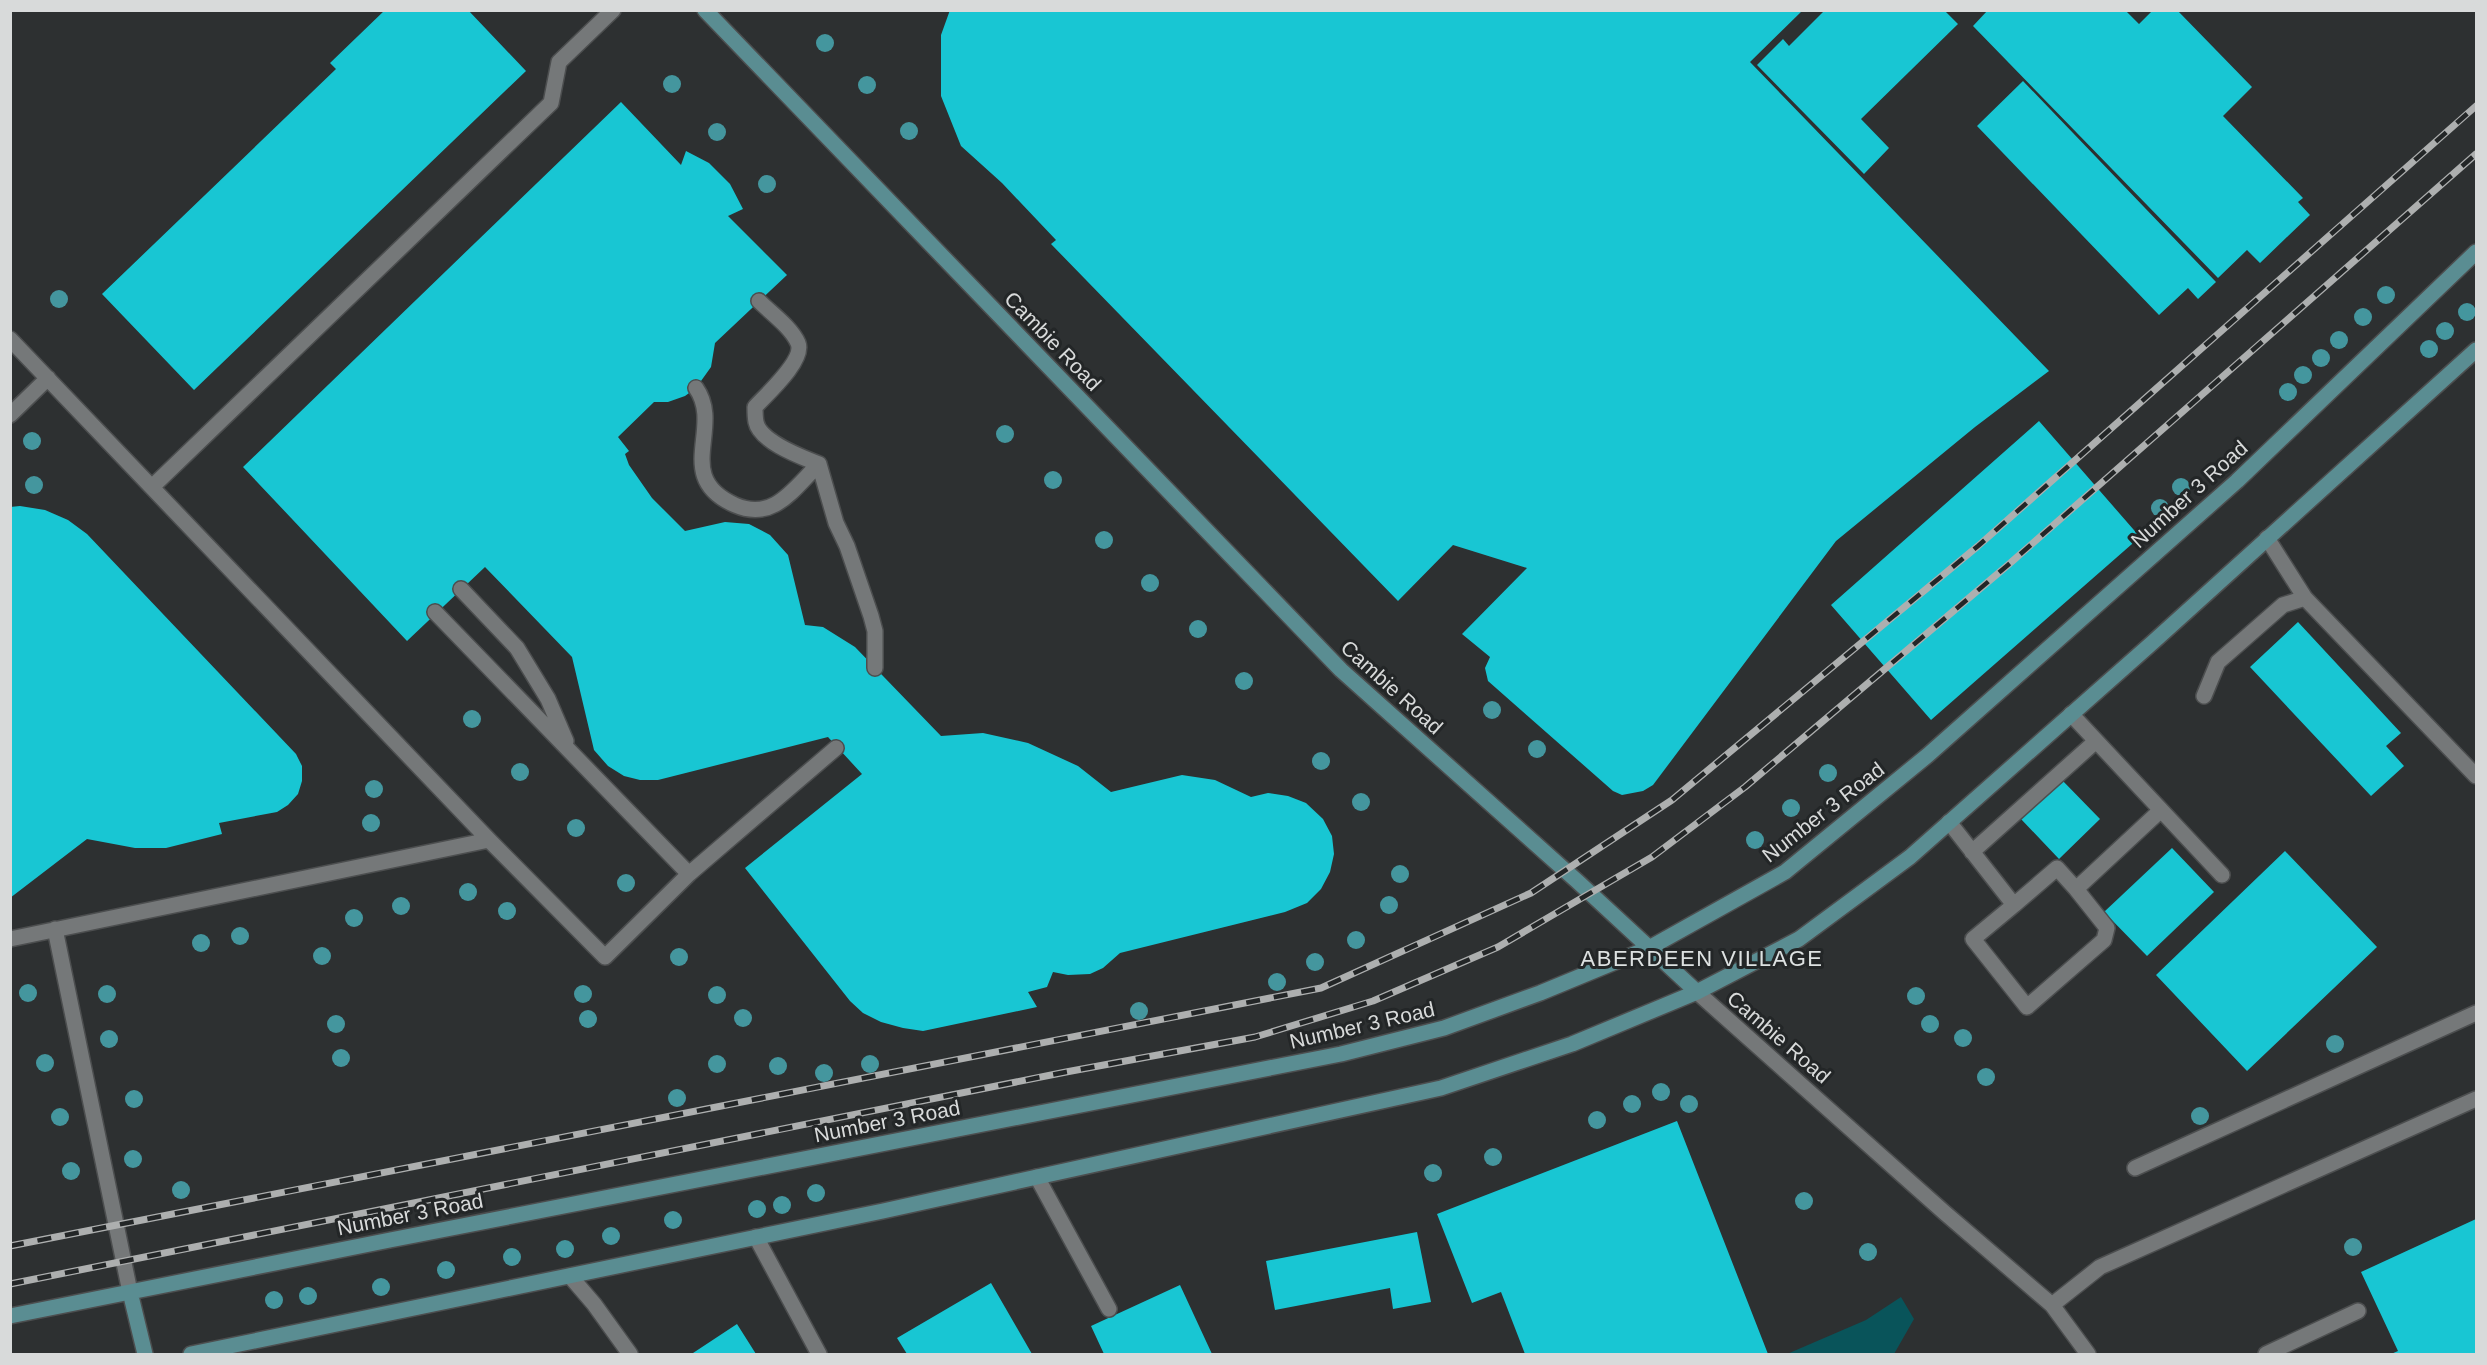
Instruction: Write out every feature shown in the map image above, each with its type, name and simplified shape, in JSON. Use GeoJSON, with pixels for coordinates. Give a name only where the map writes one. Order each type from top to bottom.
{"type":"FeatureCollection","features":[{"type":"Feature","properties":{"kind":"main road","name":"Cambie Road"},"geometry":{"type":"LineString","coordinates":[[705,10],[1341,670],[1577,881],[1697,992]]}},
{"type":"Feature","properties":{"kind":"main road","name":"Number 3 Road"},"geometry":{"type":"LineString","coordinates":[[10,1316],[1341,1054],[1444,1028],[1540,993],[1649,948],[1785,872],[1928,755],[2236,481],[2476,252]]}},
{"type":"Feature","properties":{"kind":"main road"},"geometry":{"type":"LineString","coordinates":[[191,1354],[756,1237],[1441,1088],[1572,1044],[1697,992],[1799,939],[1910,857],[2476,350]]}},
{"type":"Feature","properties":{"kind":"main road"},"geometry":{"type":"LineString","coordinates":[[130,1292],[145,1354]]}},
{"type":"Feature","properties":{"kind":"street"},"geometry":{"type":"LineString","coordinates":[[152,487],[551,103],[559,62],[613,10]]}},
{"type":"Feature","properties":{"kind":"street"},"geometry":{"type":"LineString","coordinates":[[759,301],[799,344],[798,359],[755,407],[756,424],[769,439],[786,450],[819,464]]}},
{"type":"Feature","properties":{"kind":"street"},"geometry":{"type":"LineString","coordinates":[[10,339],[489,840],[604,957],[689,874],[836,748]]}},
{"type":"Feature","properties":{"kind":"street"},"geometry":{"type":"LineString","coordinates":[[10,415],[48,378]]}},
{"type":"Feature","properties":{"kind":"street"},"geometry":{"type":"LineString","coordinates":[[696,388],[703,398],[706,410],[700,461],[704,476],[724,499],[754,510],[774,507],[819,464]]}},
{"type":"Feature","properties":{"kind":"street"},"geometry":{"type":"LineString","coordinates":[[819,464],[836,523],[851,556],[871,616],[875,631],[875,668]]}},
{"type":"Feature","properties":{"kind":"street"},"geometry":{"type":"LineString","coordinates":[[2267,538],[2305,598],[2476,776]]}},
{"type":"Feature","properties":{"kind":"street"},"geometry":{"type":"LineString","coordinates":[[461,589],[517,648],[548,699],[571,752]]}},
{"type":"Feature","properties":{"kind":"street"},"geometry":{"type":"LineString","coordinates":[[2204,696],[2218,662],[2283,605],[2305,598]]}},
{"type":"Feature","properties":{"kind":"street"},"geometry":{"type":"LineString","coordinates":[[435,612],[689,874]]}},
{"type":"Feature","properties":{"kind":"street"},"geometry":{"type":"LineString","coordinates":[[2071,714],[2222,875]]}},
{"type":"Feature","properties":{"kind":"street"},"geometry":{"type":"LineString","coordinates":[[1972,852],[2096,741]]}},
{"type":"Feature","properties":{"kind":"street"},"geometry":{"type":"LineString","coordinates":[[2076,889],[2161,810]]}},
{"type":"Feature","properties":{"kind":"street"},"geometry":{"type":"LineString","coordinates":[[1949,822],[2014,904]]}},
{"type":"Feature","properties":{"kind":"street"},"geometry":{"type":"LineString","coordinates":[[10,939],[489,840]]}},
{"type":"Feature","properties":{"kind":"street"},"geometry":{"type":"LineString","coordinates":[[2057,868],[2076,889],[2107,928],[2104,940],[2027,1007],[1973,939],[2057,868]]}},
{"type":"Feature","properties":{"kind":"street"},"geometry":{"type":"LineString","coordinates":[[55,929],[130,1292]]}},
{"type":"Feature","properties":{"kind":"street","name":"Cambie Road"},"geometry":{"type":"LineString","coordinates":[[1697,992],[1944,1213],[2052,1305],[2088,1354]]}},
{"type":"Feature","properties":{"kind":"street"},"geometry":{"type":"LineString","coordinates":[[2135,1168],[2476,1013]]}},
{"type":"Feature","properties":{"kind":"street"},"geometry":{"type":"LineString","coordinates":[[2052,1305],[2100,1267],[2476,1099]]}},
{"type":"Feature","properties":{"kind":"street"},"geometry":{"type":"LineString","coordinates":[[1037,1177],[1109,1309]]}},
{"type":"Feature","properties":{"kind":"street"},"geometry":{"type":"LineString","coordinates":[[756,1237],[819,1354]]}},
{"type":"Feature","properties":{"kind":"street"},"geometry":{"type":"LineString","coordinates":[[570,1276],[594,1304],[630,1354]]}},
{"type":"Feature","properties":{"kind":"street"},"geometry":{"type":"LineString","coordinates":[[2266,1354],[2358,1311]]}},
{"type":"Feature","properties":{"kind":"shaded area"},"geometry":{"type":"Polygon","coordinates":[[[1901,1297],[1914,1319],[1894,1354],[1787,1354],[1866,1320],[1901,1297]]]}},
{"type":"Feature","properties":{"kind":"building"},"geometry":{"type":"Polygon","coordinates":[[[385,10],[468,10],[526,71],[194,390],[102,294],[336,69],[330,63],[385,10]]]}},
{"type":"Feature","properties":{"kind":"building"},"geometry":{"type":"Polygon","coordinates":[[[950,10],[1803,10],[1750,62],[2049,371],[1975,427],[1836,541],[1653,785],[1643,791],[1622,795],[1613,791],[1488,681],[1485,668],[1490,657],[1462,634],[1527,568],[1453,545],[1398,601],[1051,244],[1056,240],[1002,183],[961,146],[941,96],[941,35],[950,10]]]}},
{"type":"Feature","properties":{"kind":"building"},"geometry":{"type":"Polygon","coordinates":[[[1825,10],[1944,10],[1958,24],[1861,119],[1889,148],[1864,174],[1757,65],[1783,39],[1789,46],[1825,10]]]}},
{"type":"Feature","properties":{"kind":"building"},"geometry":{"type":"Polygon","coordinates":[[[1988,10],[2125,10],[2139,24],[2153,10],[2177,10],[2252,87],[2223,116],[2303,198],[2298,202],[2310,215],[2260,263],[2247,250],[2218,278],[1973,26],[1988,10]]]}},
{"type":"Feature","properties":{"kind":"building"},"geometry":{"type":"Polygon","coordinates":[[[2023,81],[2216,282],[2198,299],[2188,288],[2159,315],[1977,126],[2023,81]]]}},
{"type":"Feature","properties":{"kind":"building"},"geometry":{"type":"Polygon","coordinates":[[[621,102],[681,165],[686,151],[709,163],[730,184],[743,209],[728,216],[787,275],[715,343],[711,367],[696,388],[685,396],[668,402],[654,402],[618,437],[629,451],[625,454],[629,465],[652,498],[685,531],[725,522],[749,524],[770,535],[788,555],[805,625],[823,627],[855,647],[941,736],[983,733],[1028,743],[1078,766],[1111,792],[1182,775],[1215,780],[1251,797],[1268,793],[1288,796],[1306,803],[1323,819],[1332,836],[1334,854],[1330,872],[1321,889],[1307,903],[1285,912],[1120,953],[1103,968],[1090,974],[1068,975],[1053,972],[1047,987],[1028,992],[1037,1007],[923,1031],[881,1022],[863,1013],[850,1001],[745,868],[862,774],[828,737],[658,780],[640,780],[624,776],[608,766],[594,750],[572,657],[485,567],[407,641],[243,467],[621,102]]]}},
{"type":"Feature","properties":{"kind":"building"},"geometry":{"type":"Polygon","coordinates":[[[2039,421],[2140,537],[1931,720],[1831,605],[2039,421]]]}},
{"type":"Feature","properties":{"kind":"building"},"geometry":{"type":"Polygon","coordinates":[[[20,506],[45,510],[68,520],[87,534],[296,754],[302,766],[302,781],[298,794],[288,805],[277,812],[219,823],[222,834],[166,848],[135,848],[87,839],[10,898],[10,507],[20,506]]]}},
{"type":"Feature","properties":{"kind":"building"},"geometry":{"type":"Polygon","coordinates":[[[2298,622],[2401,733],[2386,746],[2404,766],[2371,796],[2250,667],[2298,622]]]}},
{"type":"Feature","properties":{"kind":"building"},"geometry":{"type":"Polygon","coordinates":[[[2061,779],[2100,819],[2059,859],[2020,818],[2061,779]]]}},
{"type":"Feature","properties":{"kind":"building"},"geometry":{"type":"Polygon","coordinates":[[[2172,848],[2214,892],[2147,956],[2104,912],[2172,848]]]}},
{"type":"Feature","properties":{"kind":"building"},"geometry":{"type":"Polygon","coordinates":[[[2285,851],[2377,947],[2247,1071],[2156,975],[2285,851]]]}},
{"type":"Feature","properties":{"kind":"building"},"geometry":{"type":"Polygon","coordinates":[[[1677,1121],[1768,1354],[1525,1354],[1501,1292],[1472,1303],[1437,1214],[1677,1121]]]}},
{"type":"Feature","properties":{"kind":"building"},"geometry":{"type":"Polygon","coordinates":[[[2476,1219],[2476,1354],[2391,1354],[2398,1351],[2361,1272],[2476,1219]]]}},
{"type":"Feature","properties":{"kind":"building"},"geometry":{"type":"Polygon","coordinates":[[[1417,1232],[1431,1302],[1393,1309],[1390,1288],[1275,1310],[1266,1261],[1417,1232]]]}},
{"type":"Feature","properties":{"kind":"building"},"geometry":{"type":"Polygon","coordinates":[[[991,1283],[1032,1354],[907,1354],[897,1338],[991,1283]]]}},
{"type":"Feature","properties":{"kind":"building"},"geometry":{"type":"Polygon","coordinates":[[[1180,1285],[1212,1354],[1104,1354],[1091,1326],[1180,1285]]]}},
{"type":"Feature","properties":{"kind":"building"},"geometry":{"type":"Polygon","coordinates":[[[737,1324],[756,1354],[693,1353],[737,1324]]]}},
{"type":"Feature","properties":{"kind":"railway"},"geometry":{"type":"LineString","coordinates":[[10,1246],[1321,988],[1531,893],[1672,800],[1978,546],[2476,106]]}},
{"type":"Feature","properties":{"kind":"railway"},"geometry":{"type":"LineString","coordinates":[[10,1284],[1066,1072],[1255,1037],[1373,1001],[1498,947],[1652,857],[1745,787],[2008,565],[2476,154]]}},
{"type":"Feature","properties":{"kind":"district","name":"ABERDEEN VILLAGE"},"geometry":{"type":"Point","coordinates":[1702,958]}}]}
